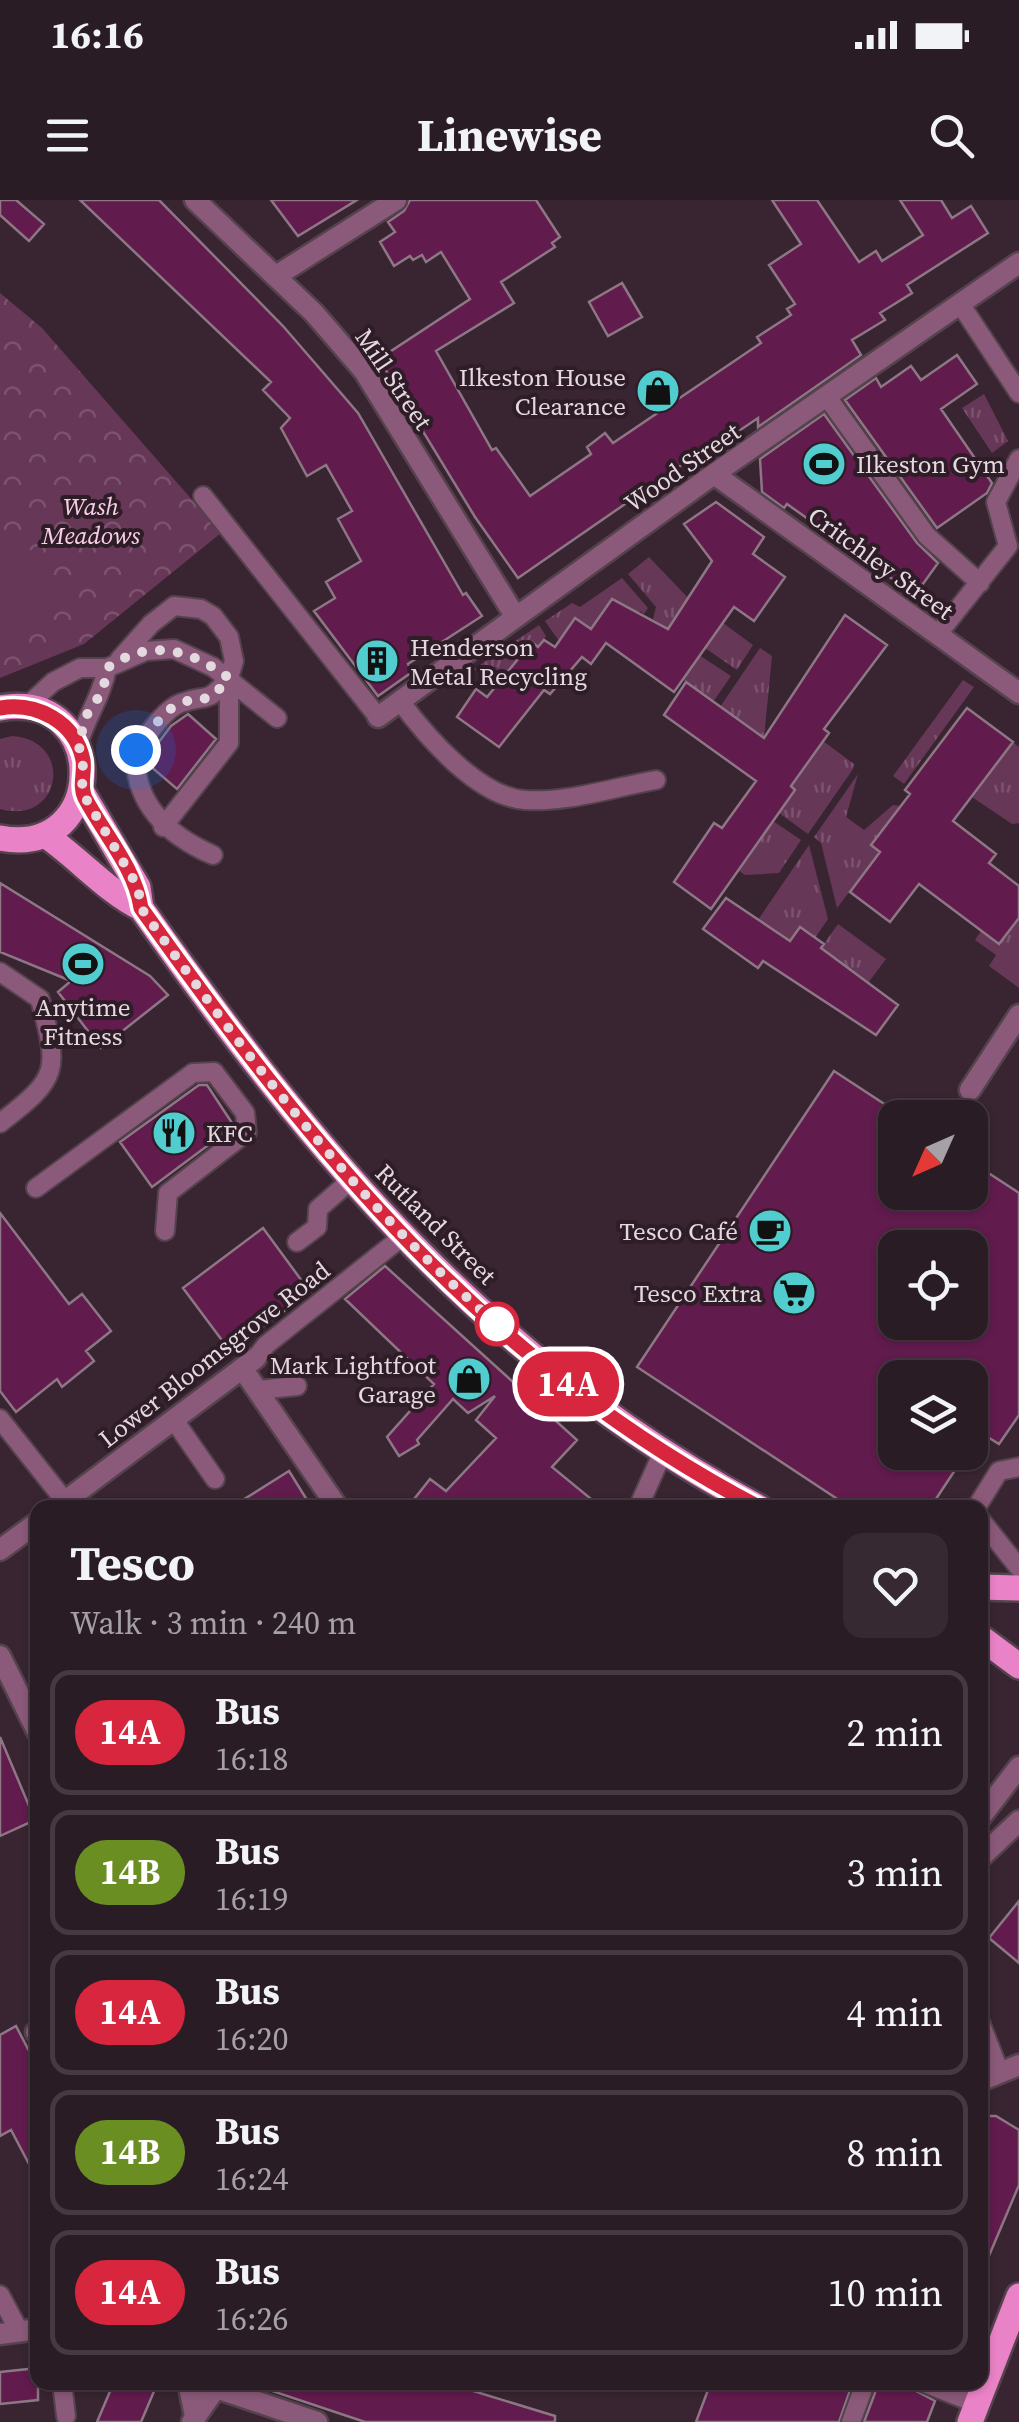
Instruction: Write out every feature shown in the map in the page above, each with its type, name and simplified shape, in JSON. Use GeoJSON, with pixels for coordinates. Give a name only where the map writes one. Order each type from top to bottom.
{"type":"FeatureCollection","features":[{"type":"Feature","properties":{"kind":"main road"},"geometry":{"type":"LineString","coordinates":[[0,708],[26,706],[48,713],[78,744],[83,760],[82,792],[62,824],[45,835],[0,838]]}},
{"type":"Feature","properties":{"kind":"main road","name":"Rutland Street"},"geometry":{"type":"LineString","coordinates":[[82,792],[138,887],[141,908],[242,1050],[350,1181],[402,1237],[541,1362],[662,1454],[745,1500]]}},
{"type":"Feature","properties":{"kind":"main road","name":"Rutland Street"},"geometry":{"type":"LineString","coordinates":[[45,835],[82,860],[125,900],[141,908]]}},
{"type":"Feature","properties":{"kind":"main road"},"geometry":{"type":"LineString","coordinates":[[988,1587],[1019,1588]]}},
{"type":"Feature","properties":{"kind":"main road"},"geometry":{"type":"LineString","coordinates":[[988,1644],[1019,1666]]}},
{"type":"Feature","properties":{"kind":"main road"},"geometry":{"type":"LineString","coordinates":[[988,2375],[1019,2296]]}},
{"type":"Feature","properties":{"kind":"street","name":"Mill Street"},"geometry":{"type":"LineString","coordinates":[[195,200],[276,276],[364,371],[516,616]]}},
{"type":"Feature","properties":{"kind":"street"},"geometry":{"type":"LineString","coordinates":[[276,276],[396,200]]}},
{"type":"Feature","properties":{"kind":"street","name":"Wood Street"},"geometry":{"type":"LineString","coordinates":[[378,717],[714,474],[1019,264]]}},
{"type":"Feature","properties":{"kind":"street","name":"Critchley Street"},"geometry":{"type":"LineString","coordinates":[[714,474],[1019,692]]}},
{"type":"Feature","properties":{"kind":"street"},"geometry":{"type":"LineString","coordinates":[[970,1090],[1019,1015]]}},
{"type":"Feature","properties":{"kind":"street"},"geometry":{"type":"LineString","coordinates":[[249,1363],[258,1390],[333,1500]]}},
{"type":"Feature","properties":{"kind":"street","name":"Lower Bloomsgrove Road"},"geometry":{"type":"LineString","coordinates":[[66,1500],[249,1363]]}},
{"type":"Feature","properties":{"kind":"street"},"geometry":{"type":"LineString","coordinates":[[0,1550],[30,1528]]}},
{"type":"Feature","properties":{"kind":"street"},"geometry":{"type":"LineString","coordinates":[[0,1656],[30,1717]]}},
{"type":"Feature","properties":{"kind":"street"},"geometry":{"type":"LineString","coordinates":[[988,1808],[1019,1768]]}},
{"type":"Feature","properties":{"kind":"street"},"geometry":{"type":"LineString","coordinates":[[988,1850],[1019,1820]]}},
{"type":"Feature","properties":{"kind":"street"},"geometry":{"type":"LineString","coordinates":[[189,2390],[194,2419]]}},
{"type":"Feature","properties":{"kind":"street"},"geometry":{"type":"LineString","coordinates":[[194,2419],[214,2390]]}},
{"type":"Feature","properties":{"kind":"street"},"geometry":{"type":"LineString","coordinates":[[231,2390],[317,2422]]}},
{"type":"Feature","properties":{"kind":"lane"},"geometry":{"type":"LineString","coordinates":[[961,305],[1019,393]]}},
{"type":"Feature","properties":{"kind":"lane"},"geometry":{"type":"LineString","coordinates":[[827,397],[926,536],[980,582]]}},
{"type":"Feature","properties":{"kind":"lane"},"geometry":{"type":"LineString","coordinates":[[938,634],[1008,546],[996,502],[1019,459]]}},
{"type":"Feature","properties":{"kind":"lane"},"geometry":{"type":"LineString","coordinates":[[203,496],[378,717]]}},
{"type":"Feature","properties":{"kind":"lane"},"geometry":{"type":"LineString","coordinates":[[78,744],[88,712],[103,691],[113,664],[165,611],[186,605],[201,609],[222,624],[234,650],[229,678],[229,743],[163,827]]}},
{"type":"Feature","properties":{"kind":"lane"},"geometry":{"type":"LineString","coordinates":[[26,706],[54,682],[80,668],[113,664],[146,651],[174,649],[197,656],[277,718]]}},
{"type":"Feature","properties":{"kind":"lane"},"geometry":{"type":"LineString","coordinates":[[213,855],[163,827],[139,784],[136,750],[172,709],[184,701],[203,702],[214,696],[229,678]]}},
{"type":"Feature","properties":{"kind":"lane"},"geometry":{"type":"LineString","coordinates":[[400,700],[440,750],[496,792],[542,800],[656,780]]}},
{"type":"Feature","properties":{"kind":"lane"},"geometry":{"type":"LineString","coordinates":[[0,972],[40,1000],[55,1056],[42,1091],[0,1124]]}},
{"type":"Feature","properties":{"kind":"lane"},"geometry":{"type":"LineString","coordinates":[[36,1188],[193,1073],[214,1072],[245,1114],[246,1132],[168,1194],[164,1231]]}},
{"type":"Feature","properties":{"kind":"lane"},"geometry":{"type":"LineString","coordinates":[[298,1242],[317,1227],[318,1209],[350,1181]]}},
{"type":"Feature","properties":{"kind":"lane","name":"Lower Bloomsgrove Road"},"geometry":{"type":"LineString","coordinates":[[249,1363],[266,1344],[402,1237]]}},
{"type":"Feature","properties":{"kind":"lane"},"geometry":{"type":"LineString","coordinates":[[258,1390],[297,1386]]}},
{"type":"Feature","properties":{"kind":"lane"},"geometry":{"type":"LineString","coordinates":[[0,1419],[58,1500]]}},
{"type":"Feature","properties":{"kind":"lane"},"geometry":{"type":"LineString","coordinates":[[174,1420],[215,1479]]}},
{"type":"Feature","properties":{"kind":"lane"},"geometry":{"type":"LineString","coordinates":[[642,1500],[662,1454]]}},
{"type":"Feature","properties":{"kind":"lane"},"geometry":{"type":"LineString","coordinates":[[981,1500],[999,1472],[1019,1467]]}},
{"type":"Feature","properties":{"kind":"lane"},"geometry":{"type":"LineString","coordinates":[[988,1529],[1019,1568]]}},
{"type":"Feature","properties":{"kind":"lane"},"geometry":{"type":"LineString","coordinates":[[988,2042],[1000,2073]]}},
{"type":"Feature","properties":{"kind":"lane"},"geometry":{"type":"LineString","coordinates":[[0,2295],[19,2332]]}},
{"type":"Feature","properties":{"kind":"lane"},"geometry":{"type":"LineString","coordinates":[[63,2390],[66,2416]]}},
{"type":"Feature","properties":{"kind":"lane"},"geometry":{"type":"LineString","coordinates":[[851,2422],[863,2390]]}},
{"type":"Feature","properties":{"kind":"lane"},"geometry":{"type":"LineString","coordinates":[[935,2390],[973,2413]]}},
{"type":"Feature","properties":{"kind":"green space","name":"Wash Meadows"},"geometry":{"type":"Polygon","coordinates":[[[0,293],[42,328],[221,533],[84,644],[0,678],[0,293]]]}},
{"type":"Feature","properties":{"kind":"green space"},"geometry":{"type":"Polygon","coordinates":[[[984,394],[1008,441],[992,453],[962,408],[984,394]]]}},
{"type":"Feature","properties":{"kind":"green space"},"geometry":{"type":"Polygon","coordinates":[[[10,546],[37,551],[48,581],[42,612],[24,630],[0,621],[0,552],[10,546]]]}},
{"type":"Feature","properties":{"kind":"green space"},"geometry":{"type":"Polygon","coordinates":[[[649,557],[689,599],[667,630],[653,619],[656,607],[628,574],[649,557]]]}},
{"type":"Feature","properties":{"kind":"green space"},"geometry":{"type":"Polygon","coordinates":[[[622,578],[648,608],[644,614],[640,611],[636,616],[591,629],[575,618],[559,641],[545,621],[572,603],[580,607],[622,578]]]}},
{"type":"Feature","properties":{"kind":"green space"},"geometry":{"type":"Polygon","coordinates":[[[723,623],[753,645],[737,670],[705,648],[723,623]]]}},
{"type":"Feature","properties":{"kind":"green space"},"geometry":{"type":"Polygon","coordinates":[[[539,625],[546,636],[538,647],[532,643],[493,688],[474,669],[539,625]]]}},
{"type":"Feature","properties":{"kind":"green space"},"geometry":{"type":"Polygon","coordinates":[[[760,648],[772,656],[764,738],[720,707],[760,648]]]}},
{"type":"Feature","properties":{"kind":"green space"},"geometry":{"type":"Polygon","coordinates":[[[696,653],[731,676],[713,702],[679,677],[696,653]]]}},
{"type":"Feature","properties":{"kind":"green space"},"geometry":{"type":"Polygon","coordinates":[[[963,680],[974,687],[904,784],[893,776],[963,680]]]}},
{"type":"Feature","properties":{"kind":"green space"},"geometry":{"type":"Polygon","coordinates":[[[12,736],[32,741],[45,751],[52,765],[53,780],[48,794],[37,805],[21,811],[0,809],[0,739],[12,736]]]}},
{"type":"Feature","properties":{"kind":"green space"},"geometry":{"type":"Polygon","coordinates":[[[823,741],[854,764],[808,834],[779,813],[795,790],[791,786],[823,741]]]}},
{"type":"Feature","properties":{"kind":"green space"},"geometry":{"type":"Polygon","coordinates":[[[1013,742],[1019,747],[1019,823],[1012,824],[972,797],[1013,742]]]}},
{"type":"Feature","properties":{"kind":"green space"},"geometry":{"type":"Polygon","coordinates":[[[858,774],[846,817],[864,830],[893,805],[901,806],[871,845],[880,852],[837,908],[821,843],[814,837],[858,774]]]}},
{"type":"Feature","properties":{"kind":"green space"},"geometry":{"type":"Polygon","coordinates":[[[773,821],[801,840],[779,873],[745,875],[732,866],[753,849],[773,821]]]}},
{"type":"Feature","properties":{"kind":"green space"},"geometry":{"type":"Polygon","coordinates":[[[809,845],[828,919],[815,938],[800,927],[790,941],[758,920],[809,845]]]}},
{"type":"Feature","properties":{"kind":"green space"},"geometry":{"type":"Polygon","coordinates":[[[1019,918],[1019,988],[989,966],[996,955],[975,940],[981,931],[999,944],[1019,918]]]}},
{"type":"Feature","properties":{"kind":"green space"},"geometry":{"type":"Polygon","coordinates":[[[838,924],[886,959],[868,983],[821,948],[838,924]]]}},
{"type":"Feature","properties":{"kind":"building"},"geometry":{"type":"Polygon","coordinates":[[[0,200],[16,200],[44,224],[29,241],[0,215],[0,200]]]}},
{"type":"Feature","properties":{"kind":"building"},"geometry":{"type":"Polygon","coordinates":[[[80,200],[159,200],[283,326],[358,413],[463,595],[466,593],[482,616],[408,664],[412,672],[378,696],[314,611],[335,598],[326,582],[361,561],[338,519],[352,511],[326,465],[307,476],[281,428],[290,418],[263,390],[271,382],[80,200]]]}},
{"type":"Feature","properties":{"kind":"building"},"geometry":{"type":"Polygon","coordinates":[[[271,200],[357,200],[298,236],[271,200]]]}},
{"type":"Feature","properties":{"kind":"building"},"geometry":{"type":"Polygon","coordinates":[[[410,200],[536,200],[560,237],[552,243],[555,247],[501,282],[514,303],[436,351],[492,450],[496,448],[530,496],[591,454],[587,447],[605,433],[613,443],[761,343],[757,337],[791,315],[787,309],[795,304],[769,265],[801,244],[772,200],[817,200],[859,262],[876,251],[882,261],[923,235],[900,200],[941,200],[952,218],[971,206],[988,233],[907,285],[912,293],[880,313],[885,320],[852,340],[861,355],[758,427],[758,418],[724,441],[722,437],[518,578],[475,517],[379,359],[470,299],[441,252],[426,262],[422,255],[413,260],[410,256],[394,266],[380,242],[395,232],[388,222],[404,211],[410,200]]]}},
{"type":"Feature","properties":{"kind":"building"},"geometry":{"type":"Polygon","coordinates":[[[622,283],[642,317],[608,336],[589,302],[622,283]]]}},
{"type":"Feature","properties":{"kind":"building"},"geometry":{"type":"Polygon","coordinates":[[[957,355],[977,384],[941,409],[992,483],[987,493],[937,528],[845,400],[876,378],[881,387],[911,366],[921,380],[957,355]]]}},
{"type":"Feature","properties":{"kind":"building"},"geometry":{"type":"Polygon","coordinates":[[[824,414],[917,543],[938,563],[915,595],[787,504],[784,508],[762,492],[760,459],[824,414]]]}},
{"type":"Feature","properties":{"kind":"building"},"geometry":{"type":"Polygon","coordinates":[[[716,502],[764,537],[753,554],[785,577],[754,621],[734,607],[674,692],[606,643],[591,664],[582,657],[550,694],[544,690],[499,747],[457,717],[476,689],[487,697],[532,642],[538,647],[544,640],[555,647],[575,618],[591,629],[612,599],[668,629],[712,561],[684,524],[716,502]]]}},
{"type":"Feature","properties":{"kind":"building"},"geometry":{"type":"Polygon","coordinates":[[[845,615],[887,645],[824,729],[829,733],[791,786],[795,790],[711,909],[674,882],[714,823],[722,828],[756,781],[664,715],[686,682],[764,738],[845,615]]]}},
{"type":"Feature","properties":{"kind":"building"},"geometry":{"type":"Polygon","coordinates":[[[967,708],[1013,742],[953,821],[996,854],[989,863],[1019,886],[1019,918],[999,944],[919,884],[890,922],[850,892],[880,852],[871,845],[910,794],[905,790],[967,708]]]}},
{"type":"Feature","properties":{"kind":"building"},"geometry":{"type":"Polygon","coordinates":[[[188,714],[216,739],[177,789],[149,765],[149,755],[171,726],[188,714]]]}},
{"type":"Feature","properties":{"kind":"building"},"geometry":{"type":"Polygon","coordinates":[[[0,883],[150,976],[168,995],[101,1048],[58,992],[71,981],[0,952],[0,883]]]}},
{"type":"Feature","properties":{"kind":"building"},"geometry":{"type":"Polygon","coordinates":[[[726,898],[790,941],[800,927],[824,944],[821,948],[898,1005],[876,1035],[763,961],[758,968],[703,929],[726,898]]]}},
{"type":"Feature","properties":{"kind":"building","name":"Tesco Extra"},"geometry":{"type":"Polygon","coordinates":[[[834,1071],[878,1100],[878,1210],[988,1210],[988,1173],[1019,1193],[1019,1415],[999,1444],[988,1437],[988,1360],[878,1360],[878,1470],[955,1470],[935,1500],[839,1500],[637,1367],[834,1071]]]}},
{"type":"Feature","properties":{"kind":"building","name":"KFC"},"geometry":{"type":"Polygon","coordinates":[[[199,1085],[207,1085],[234,1126],[152,1187],[120,1142],[199,1085]]]}},
{"type":"Feature","properties":{"kind":"building"},"geometry":{"type":"Polygon","coordinates":[[[0,1213],[69,1304],[82,1294],[111,1331],[86,1351],[94,1361],[62,1387],[57,1379],[16,1412],[0,1391],[0,1213]]]}},
{"type":"Feature","properties":{"kind":"building"},"geometry":{"type":"Polygon","coordinates":[[[263,1228],[310,1292],[230,1351],[183,1288],[263,1228]]]}},
{"type":"Feature","properties":{"kind":"building"},"geometry":{"type":"Polygon","coordinates":[[[385,1266],[577,1440],[552,1467],[592,1500],[413,1500],[430,1479],[446,1491],[496,1438],[476,1420],[495,1396],[468,1413],[453,1399],[417,1440],[419,1444],[399,1456],[387,1437],[434,1384],[345,1299],[385,1266]]]}},
{"type":"Feature","properties":{"kind":"building"},"geometry":{"type":"Polygon","coordinates":[[[289,1471],[307,1500],[243,1500],[289,1471]]]}},
{"type":"Feature","properties":{"kind":"building"},"geometry":{"type":"Polygon","coordinates":[[[0,1737],[30,1808],[30,1822],[0,1836],[0,1737]]]}},
{"type":"Feature","properties":{"kind":"building"},"geometry":{"type":"Polygon","coordinates":[[[1019,1901],[1019,1963],[989,1938],[1019,1901]]]}},
{"type":"Feature","properties":{"kind":"building"},"geometry":{"type":"Polygon","coordinates":[[[16,2026],[30,2053],[30,2166],[11,2130],[0,2136],[0,2035],[16,2026]]]}},
{"type":"Feature","properties":{"kind":"building"},"geometry":{"type":"Polygon","coordinates":[[[988,2116],[996,2116],[1019,2130],[1019,2185],[988,2258],[988,2116]]]}},
{"type":"Feature","properties":{"kind":"building"},"geometry":{"type":"Polygon","coordinates":[[[30,2369],[30,2390],[38,2390],[38,2400],[0,2404],[0,2372],[30,2369]]]}},
{"type":"Feature","properties":{"kind":"building"},"geometry":{"type":"Polygon","coordinates":[[[111,2390],[155,2390],[141,2422],[97,2422],[111,2390]]]}},
{"type":"Feature","properties":{"kind":"building"},"geometry":{"type":"Polygon","coordinates":[[[269,2390],[470,2390],[555,2416],[555,2422],[365,2422],[269,2390]]]}},
{"type":"Feature","properties":{"kind":"building"},"geometry":{"type":"Polygon","coordinates":[[[708,2390],[850,2390],[839,2422],[696,2422],[708,2390]]]}},
{"type":"Feature","properties":{"kind":"building"},"geometry":{"type":"Polygon","coordinates":[[[874,2390],[914,2390],[935,2401],[927,2422],[864,2422],[874,2390]]]}},
{"type":"Feature","properties":{"kind":"bus line","name":"14A"},"geometry":{"type":"LineString","coordinates":[[0,708],[26,706],[48,713],[65,726],[78,744],[83,760],[82,792],[138,887],[141,908],[284,1104],[402,1237],[450,1284],[616,1423],[662,1454],[745,1500]]}},
{"type":"Feature","properties":{"kind":"place","name":"Ilkeston House Clearance"},"geometry":{"type":"Point","coordinates":[658,391]}},
{"type":"Feature","properties":{"kind":"place","name":"Ilkeston Gym"},"geometry":{"type":"Point","coordinates":[824,464]}},
{"type":"Feature","properties":{"kind":"place","name":"Henderson Metal Recycling"},"geometry":{"type":"Point","coordinates":[377,661]}},
{"type":"Feature","properties":{"kind":"place","name":"Anytime Fitness"},"geometry":{"type":"Point","coordinates":[83,964]}},
{"type":"Feature","properties":{"kind":"place","name":"KFC"},"geometry":{"type":"Point","coordinates":[174,1133]}},
{"type":"Feature","properties":{"kind":"place","name":"Tesco Café"},"geometry":{"type":"Point","coordinates":[770,1231]}},
{"type":"Feature","properties":{"kind":"place","name":"Tesco Extra"},"geometry":{"type":"Point","coordinates":[794,1293]}},
{"type":"Feature","properties":{"kind":"place","name":"Mark Lightfoot Garage"},"geometry":{"type":"Point","coordinates":[469,1379]}},
{"type":"Feature","properties":{"kind":"route"},"geometry":{"type":"LineString","coordinates":[[136,750],[177,705],[184,701],[203,702],[214,696],[229,678],[197,656],[174,649],[146,651],[107,668],[103,691],[88,712],[78,744],[83,760],[82,792],[138,887],[141,908],[242,1050],[302,1126],[402,1237],[500,1327],[497,1324]]}}]}
